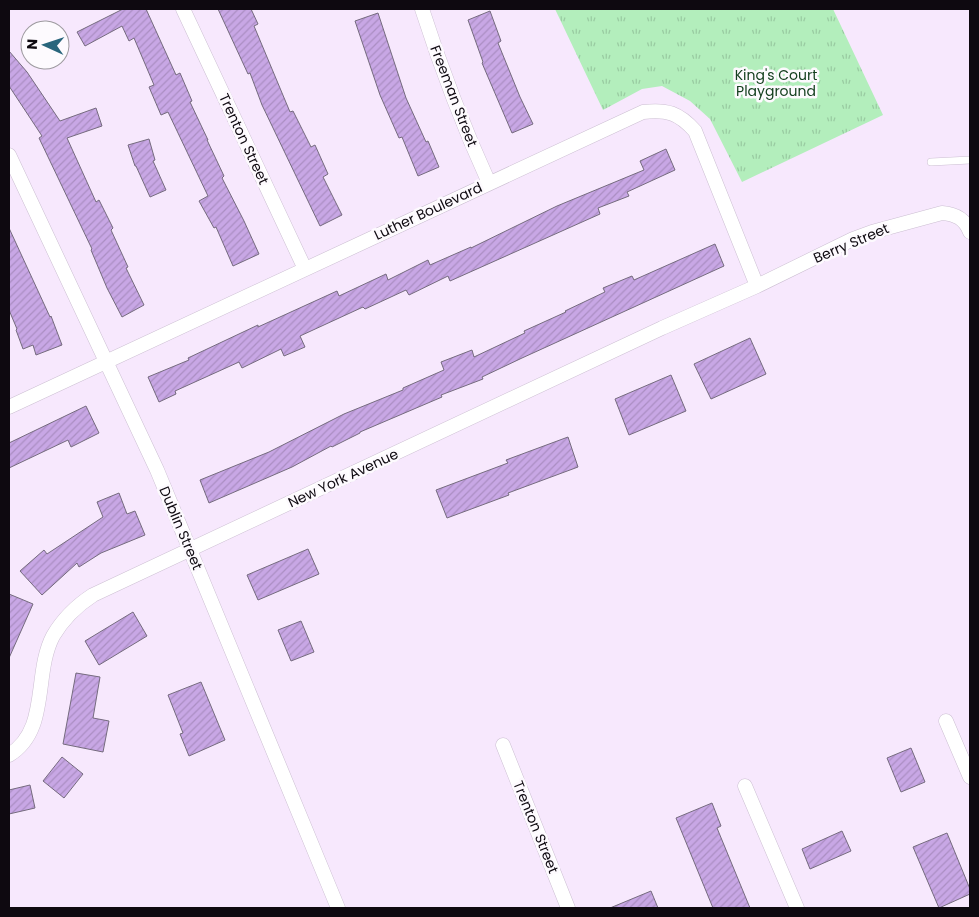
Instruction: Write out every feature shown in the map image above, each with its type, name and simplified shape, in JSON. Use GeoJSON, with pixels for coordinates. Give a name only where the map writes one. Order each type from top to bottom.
{"type":"FeatureCollection","features":[{"type":"Feature","properties":{"kind":"street","name":"Trenton Street"},"geometry":{"type":"LineString","coordinates":[[183,9],[305,269]]}},
{"type":"Feature","properties":{"kind":"street","name":"Freeman Street"},"geometry":{"type":"LineString","coordinates":[[422,9],[451,94],[488,183]]}},
{"type":"Feature","properties":{"kind":"street","name":"Luther Boulevard"},"geometry":{"type":"LineString","coordinates":[[9,407],[643,112],[658,110],[672,113],[685,120],[695,131],[757,286]]}},
{"type":"Feature","properties":{"kind":"street","name":"Dublin Street"},"geometry":{"type":"LineString","coordinates":[[9,155],[157,470],[338,908]]}},
{"type":"Feature","properties":{"kind":"street","name":"Berry Street"},"geometry":{"type":"LineString","coordinates":[[757,286],[853,239],[918,219],[942,213],[953,214],[962,219],[970,232]]}},
{"type":"Feature","properties":{"kind":"street","name":"New York Avenue"},"geometry":{"type":"LineString","coordinates":[[13,752],[27,739],[33,726],[45,661],[52,638],[64,620],[78,605],[92,595],[636,339],[757,286]]}},
{"type":"Feature","properties":{"kind":"street"},"geometry":{"type":"LineString","coordinates":[[946,721],[970,777]]}},
{"type":"Feature","properties":{"kind":"street","name":"Trenton Street"},"geometry":{"type":"LineString","coordinates":[[503,745],[568,908]]}},
{"type":"Feature","properties":{"kind":"street"},"geometry":{"type":"LineString","coordinates":[[745,786],[797,908]]}},
{"type":"Feature","properties":{"kind":"lane"},"geometry":{"type":"LineString","coordinates":[[931,162],[970,160]]}},
{"type":"Feature","properties":{"kind":"green space","name":"King's Court Playground"},"geometry":{"type":"Polygon","coordinates":[[[555,9],[833,9],[883,115],[742,182],[710,119],[690,101],[662,86],[642,89],[603,110],[555,9]]]}},
{"type":"Feature","properties":{"kind":"building"},"geometry":{"type":"Polygon","coordinates":[[[123,9],[146,9],[176,75],[180,73],[192,101],[190,102],[224,176],[222,178],[259,254],[233,266],[216,227],[214,228],[199,201],[208,196],[168,112],[161,115],[149,87],[154,85],[134,38],[129,41],[122,26],[85,46],[77,32],[123,9]]]}},
{"type":"Feature","properties":{"kind":"building"},"geometry":{"type":"Polygon","coordinates":[[[218,9],[251,9],[258,24],[254,26],[290,112],[293,111],[311,147],[315,145],[328,174],[323,177],[342,215],[320,226],[262,105],[250,73],[248,74],[218,9]]]}},
{"type":"Feature","properties":{"kind":"building"},"geometry":{"type":"Polygon","coordinates":[[[490,11],[501,41],[498,43],[533,124],[512,133],[482,63],[468,20],[490,11]]]}},
{"type":"Feature","properties":{"kind":"building"},"geometry":{"type":"Polygon","coordinates":[[[378,13],[406,98],[439,167],[418,176],[402,137],[399,138],[380,95],[355,21],[378,13]]]}},
{"type":"Feature","properties":{"kind":"building"},"geometry":{"type":"Polygon","coordinates":[[[9,51],[20,64],[20,70],[27,72],[60,121],[96,108],[102,126],[67,138],[96,202],[99,200],[113,228],[111,230],[128,267],[126,268],[144,305],[122,317],[39,138],[42,136],[9,86],[9,51]]]}},
{"type":"Feature","properties":{"kind":"building"},"geometry":{"type":"Polygon","coordinates":[[[149,139],[155,160],[153,161],[166,190],[150,197],[135,166],[128,145],[149,139]]]}},
{"type":"Feature","properties":{"kind":"building"},"geometry":{"type":"Polygon","coordinates":[[[666,149],[675,170],[627,192],[629,196],[598,208],[600,214],[450,281],[448,276],[409,295],[406,290],[365,309],[363,307],[300,336],[305,347],[284,356],[281,349],[242,368],[239,362],[175,391],[176,394],[159,402],[148,377],[189,360],[188,358],[258,325],[258,327],[337,291],[339,296],[386,274],[388,280],[428,260],[430,265],[471,248],[557,206],[644,170],[640,161],[666,149]]]}},
{"type":"Feature","properties":{"kind":"building"},"geometry":{"type":"Polygon","coordinates":[[[9,228],[51,316],[62,345],[36,355],[33,345],[23,349],[9,310],[9,228]]]}},
{"type":"Feature","properties":{"kind":"building"},"geometry":{"type":"Polygon","coordinates":[[[715,244],[724,266],[522,358],[482,377],[483,379],[441,395],[442,397],[360,432],[292,467],[209,503],[200,480],[269,452],[344,414],[403,390],[403,388],[444,370],[441,362],[472,350],[474,357],[605,292],[603,288],[632,276],[634,280],[715,244]]]}},
{"type":"Feature","properties":{"kind":"building"},"geometry":{"type":"Polygon","coordinates":[[[750,338],[766,374],[711,399],[694,364],[750,338]]]}},
{"type":"Feature","properties":{"kind":"building"},"geometry":{"type":"Polygon","coordinates":[[[671,375],[686,411],[629,435],[615,399],[671,375]]]}},
{"type":"Feature","properties":{"kind":"building"},"geometry":{"type":"Polygon","coordinates":[[[86,406],[99,433],[71,447],[68,440],[9,468],[9,443],[86,406]]]}},
{"type":"Feature","properties":{"kind":"building"},"geometry":{"type":"Polygon","coordinates":[[[568,437],[578,467],[447,518],[436,490],[508,463],[506,460],[568,437]]]}},
{"type":"Feature","properties":{"kind":"building"},"geometry":{"type":"Polygon","coordinates":[[[119,493],[127,514],[135,511],[145,535],[101,553],[79,567],[77,563],[42,595],[20,571],[44,550],[47,554],[103,517],[97,502],[119,493]]]}},
{"type":"Feature","properties":{"kind":"building"},"geometry":{"type":"Polygon","coordinates":[[[308,549],[319,574],[258,600],[247,575],[308,549]]]}},
{"type":"Feature","properties":{"kind":"building"},"geometry":{"type":"Polygon","coordinates":[[[9,594],[33,604],[9,658],[9,594]]]}},
{"type":"Feature","properties":{"kind":"building"},"geometry":{"type":"Polygon","coordinates":[[[133,612],[147,636],[99,665],[85,641],[133,612]]]}},
{"type":"Feature","properties":{"kind":"building"},"geometry":{"type":"Polygon","coordinates":[[[301,621],[314,652],[291,661],[278,630],[301,621]]]}},
{"type":"Feature","properties":{"kind":"building"},"geometry":{"type":"Polygon","coordinates":[[[76,673],[100,677],[93,718],[109,721],[103,752],[63,744],[76,673]]]}},
{"type":"Feature","properties":{"kind":"building"},"geometry":{"type":"Polygon","coordinates":[[[201,682],[225,740],[189,756],[180,734],[183,733],[168,695],[201,682]]]}},
{"type":"Feature","properties":{"kind":"building"},"geometry":{"type":"Polygon","coordinates":[[[911,748],[925,782],[901,792],[887,758],[911,748]]]}},
{"type":"Feature","properties":{"kind":"building"},"geometry":{"type":"Polygon","coordinates":[[[62,757],[83,774],[64,798],[43,781],[62,757]]]}},
{"type":"Feature","properties":{"kind":"building"},"geometry":{"type":"Polygon","coordinates":[[[30,785],[35,808],[9,814],[9,790],[30,785]]]}},
{"type":"Feature","properties":{"kind":"building"},"geometry":{"type":"Polygon","coordinates":[[[712,803],[721,826],[717,828],[750,908],[713,908],[676,818],[712,803]]]}},
{"type":"Feature","properties":{"kind":"building"},"geometry":{"type":"Polygon","coordinates":[[[842,831],[851,851],[810,869],[802,849],[842,831]]]}},
{"type":"Feature","properties":{"kind":"building"},"geometry":{"type":"Polygon","coordinates":[[[947,833],[970,889],[970,894],[939,908],[913,847],[947,833]]]}},
{"type":"Feature","properties":{"kind":"building"},"geometry":{"type":"Polygon","coordinates":[[[651,891],[658,908],[610,908],[651,891]]]}}]}
